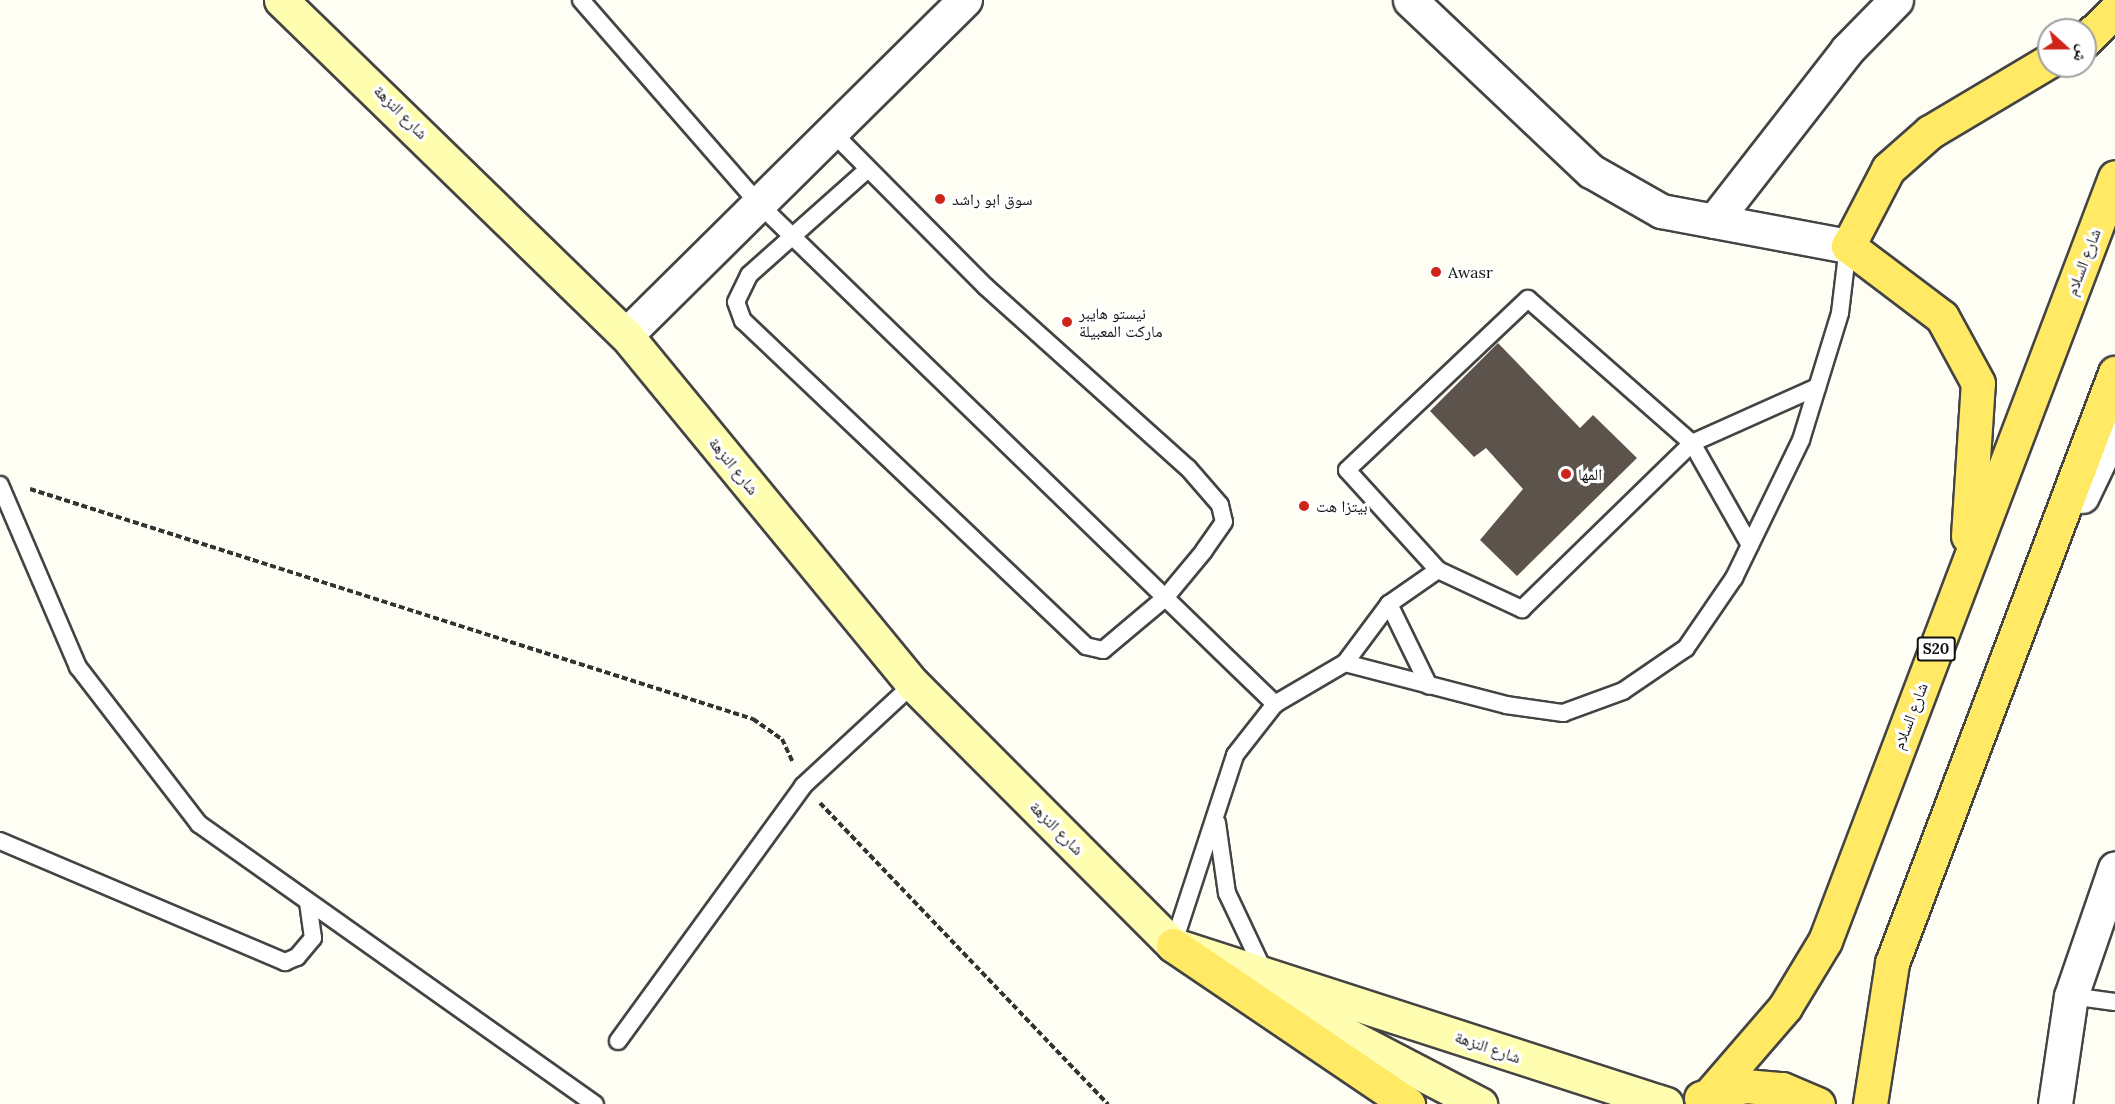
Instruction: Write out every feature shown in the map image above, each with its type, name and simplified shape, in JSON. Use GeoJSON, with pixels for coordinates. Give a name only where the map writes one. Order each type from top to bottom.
{"type":"FeatureCollection","features":[{"type":"Feature","properties":{"kind":"main road","name":"شارع النزهة"},"geometry":{"type":"LineString","coordinates":[[281,0],[626,335],[913,684],[1173,945],[1480,1104]]}},
{"type":"Feature","properties":{"kind":"main road"},"geometry":{"type":"LineString","coordinates":[[2097,28],[2115,11]]}},
{"type":"Feature","properties":{"kind":"main road"},"geometry":{"type":"LineString","coordinates":[[1965,571],[1978,383],[1942,317],[1848,246],[1888,169],[1930,132],[2037,68]]}},
{"type":"Feature","properties":{"kind":"main road","name":"شارع السلام"},"geometry":{"type":"LineString","coordinates":[[1700,1099],[1785,1007],[1825,941],[2115,177]]}},
{"type":"Feature","properties":{"kind":"main road"},"geometry":{"type":"LineString","coordinates":[[1870,1104],[1892,963],[2115,373]]}},
{"type":"Feature","properties":{"kind":"main road","name":"شارع النزهة"},"geometry":{"type":"LineString","coordinates":[[1173,945],[1263,969],[1666,1104]]}},
{"type":"Feature","properties":{"kind":"main road"},"geometry":{"type":"LineString","coordinates":[[1173,945],[1408,1104]]}},
{"type":"Feature","properties":{"kind":"main road","name":"S20"},"geometry":{"type":"LineString","coordinates":[[1700,1099],[1745,1086],[1782,1089],[1818,1104]]}},
{"type":"Feature","properties":{"kind":"street"},"geometry":{"type":"LineString","coordinates":[[626,335],[964,0]]}},
{"type":"Feature","properties":{"kind":"street"},"geometry":{"type":"LineString","coordinates":[[1410,0],[1591,171],[1661,211],[1848,246]]}},
{"type":"Feature","properties":{"kind":"street"},"geometry":{"type":"LineString","coordinates":[[1714,221],[1847,50],[1896,0]]}},
{"type":"Feature","properties":{"kind":"street"},"geometry":{"type":"LineString","coordinates":[[2006,658],[2115,427]]}},
{"type":"Feature","properties":{"kind":"street"},"geometry":{"type":"LineString","coordinates":[[2055,1104],[2071,996],[2115,868]]}},
{"type":"Feature","properties":{"kind":"lane"},"geometry":{"type":"LineString","coordinates":[[581,0],[759,204],[1275,704]]}},
{"type":"Feature","properties":{"kind":"lane"},"geometry":{"type":"LineString","coordinates":[[832,132],[867,170],[986,287],[1188,468],[1220,506],[1224,522],[1165,598],[1103,650],[1086,646],[743,321],[736,302],[749,275],[867,170]]}},
{"type":"Feature","properties":{"kind":"lane"},"geometry":{"type":"LineString","coordinates":[[1344,663],[1429,686],[1563,713],[1623,691],[1686,648],[1734,578],[1801,440],[1840,313],[1848,246]]}},
{"type":"Feature","properties":{"kind":"lane"},"geometry":{"type":"LineString","coordinates":[[1750,545],[1692,442],[1528,299],[1347,470],[1438,570],[1522,609],[1543,595],[1692,442],[1817,387]]}},
{"type":"Feature","properties":{"kind":"lane"},"geometry":{"type":"LineString","coordinates":[[0,485],[78,667],[199,824],[595,1104]]}},
{"type":"Feature","properties":{"kind":"lane"},"geometry":{"type":"LineString","coordinates":[[1173,945],[1217,804],[1235,755],[1275,704],[1344,663],[1389,604],[1438,570]]}},
{"type":"Feature","properties":{"kind":"lane"},"geometry":{"type":"LineString","coordinates":[[1389,604],[1429,686]]}},
{"type":"Feature","properties":{"kind":"lane"},"geometry":{"type":"LineString","coordinates":[[618,1041],[803,786],[913,684]]}},
{"type":"Feature","properties":{"kind":"lane"},"geometry":{"type":"LineString","coordinates":[[1217,804],[1217,847],[1227,893],[1263,969]]}},
{"type":"Feature","properties":{"kind":"lane"},"geometry":{"type":"LineString","coordinates":[[0,841],[285,962],[313,938],[308,902]]}},
{"type":"Feature","properties":{"kind":"lane"},"geometry":{"type":"LineString","coordinates":[[2071,996],[2115,1002]]}},
{"type":"Feature","properties":{"kind":"path"},"geometry":{"type":"LineString","coordinates":[[22,487],[753,719],[782,739],[803,786],[947,930],[1108,1104]]}},
{"type":"Feature","properties":{"kind":"building","name":"المها"},"geometry":{"type":"Polygon","coordinates":[[[1498,343],[1580,428],[1593,415],[1637,458],[1517,576],[1480,540],[1523,489],[1486,448],[1474,457],[1430,411],[1498,343]]]}},
{"type":"Feature","properties":{"kind":"place","name":"سوق ابو راشد"},"geometry":{"type":"Point","coordinates":[940,199]}},
{"type":"Feature","properties":{"kind":"place","name":"Awasr"},"geometry":{"type":"Point","coordinates":[1436,272]}},
{"type":"Feature","properties":{"kind":"place","name":"نيستو هايبر ماركت المعبيلة"},"geometry":{"type":"Point","coordinates":[1067,322]}},
{"type":"Feature","properties":{"kind":"place","name":"المها"},"geometry":{"type":"Point","coordinates":[1566,474]}},
{"type":"Feature","properties":{"kind":"place","name":"بيتزا هت"},"geometry":{"type":"Point","coordinates":[1304,506]}}]}
